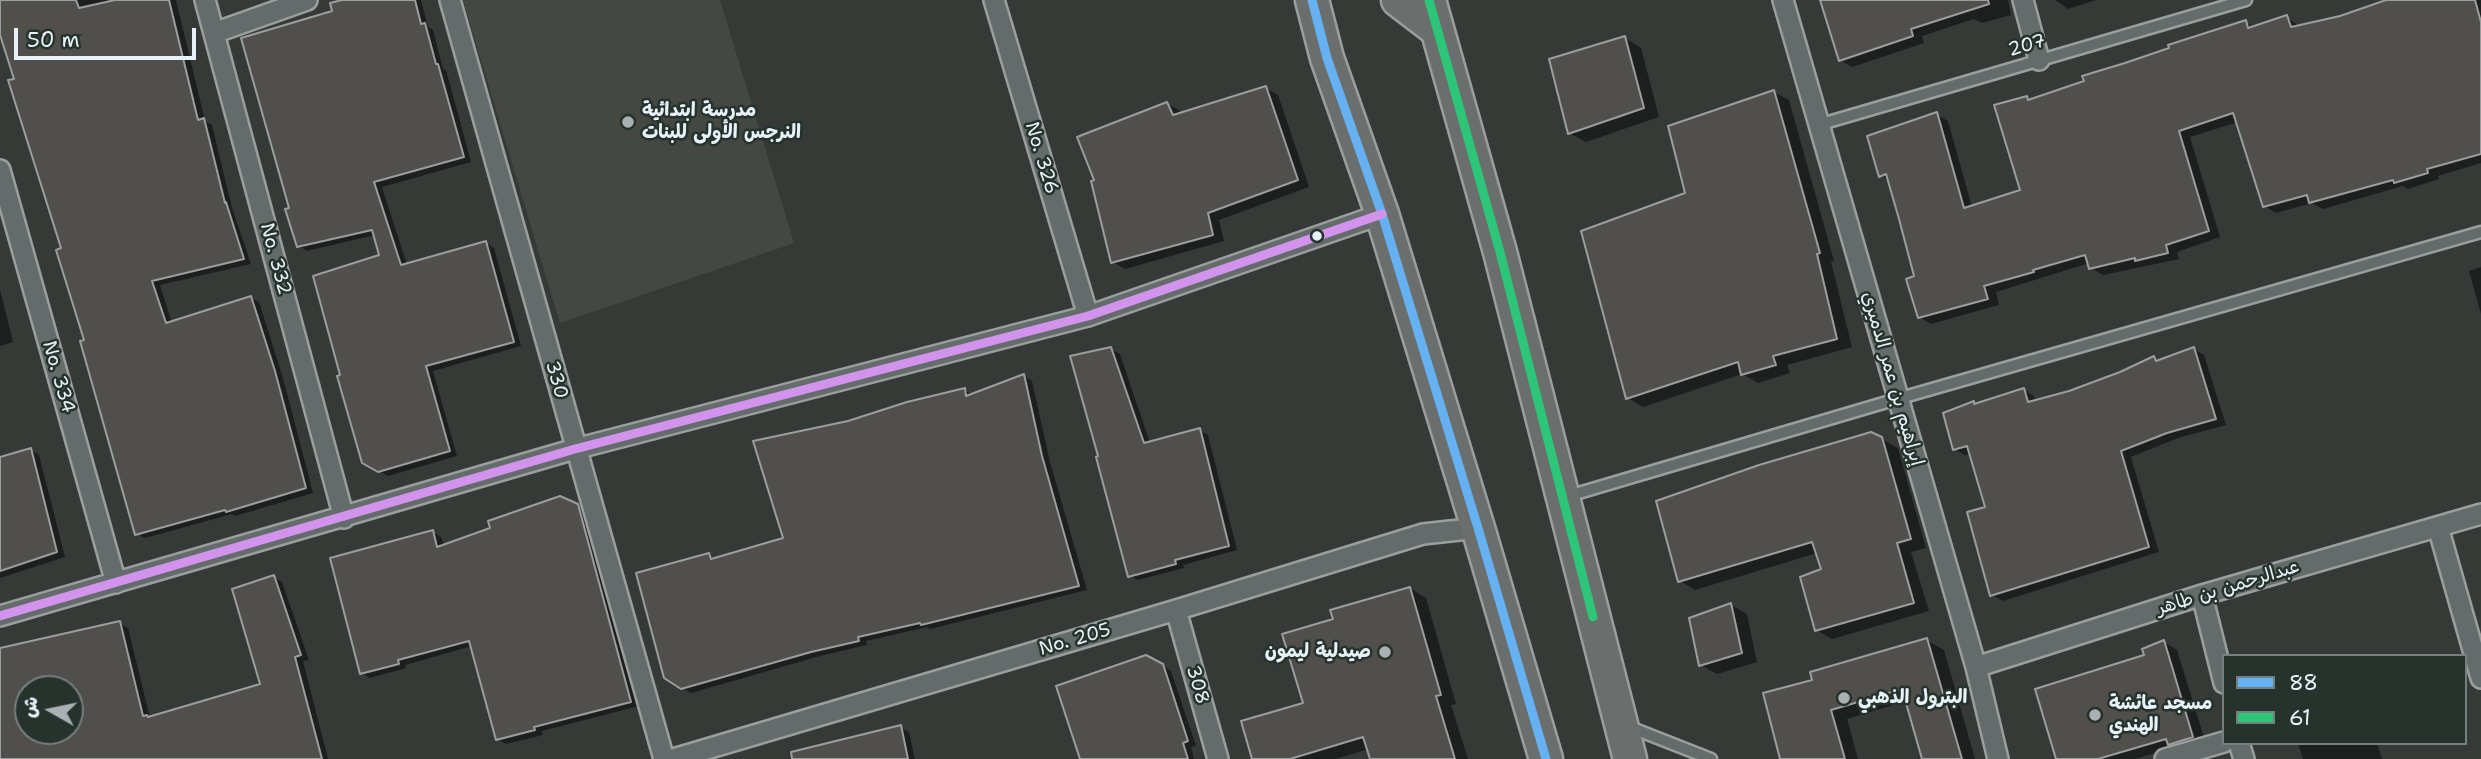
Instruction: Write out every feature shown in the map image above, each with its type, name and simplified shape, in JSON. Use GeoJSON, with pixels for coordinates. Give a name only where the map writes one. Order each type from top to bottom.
{"type":"FeatureCollection","features":[{"type":"Feature","properties":{"kind":"main road"},"geometry":{"type":"LineString","coordinates":[[1311,0],[1327,58],[1382,214],[1546,759]]}},
{"type":"Feature","properties":{"kind":"main road"},"geometry":{"type":"LineString","coordinates":[[1398,0],[1432,14],[1500,252],[1630,759]]}},
{"type":"Feature","properties":{"kind":"street","name":"No. 332"},"geometry":{"type":"LineString","coordinates":[[205,0],[344,518]]}},
{"type":"Feature","properties":{"kind":"street"},"geometry":{"type":"LineString","coordinates":[[214,33],[307,0]]}},
{"type":"Feature","properties":{"kind":"street","name":"330"},"geometry":{"type":"LineString","coordinates":[[450,0],[664,759]]}},
{"type":"Feature","properties":{"kind":"street","name":"No. 326"},"geometry":{"type":"LineString","coordinates":[[994,0],[1088,316]]}},
{"type":"Feature","properties":{"kind":"street","name":"إبراهيم بن عمر الدميري"},"geometry":{"type":"LineString","coordinates":[[1783,0],[1976,667],[1998,759]]}},
{"type":"Feature","properties":{"kind":"street"},"geometry":{"type":"LineString","coordinates":[[2023,0],[2039,60]]}},
{"type":"Feature","properties":{"kind":"street","name":"No. 334"},"geometry":{"type":"LineString","coordinates":[[0,170],[116,583]]}},
{"type":"Feature","properties":{"kind":"street"},"geometry":{"type":"LineString","coordinates":[[0,616],[575,449],[1088,316],[1382,214]]}},
{"type":"Feature","properties":{"kind":"street","name":"عبدالرحمن بن طاهر"},"geometry":{"type":"LineString","coordinates":[[1976,667],[2202,595],[2481,514]]}},
{"type":"Feature","properties":{"kind":"street"},"geometry":{"type":"LineString","coordinates":[[2438,527],[2481,678]]}},
{"type":"Feature","properties":{"kind":"street","name":"No. 205"},"geometry":{"type":"LineString","coordinates":[[673,759],[1423,534],[1478,528]]}},
{"type":"Feature","properties":{"kind":"street"},"geometry":{"type":"LineString","coordinates":[[2202,595],[2222,675]]}},
{"type":"Feature","properties":{"kind":"street","name":"308"},"geometry":{"type":"LineString","coordinates":[[1176,610],[1218,759]]}},
{"type":"Feature","properties":{"kind":"street"},"geometry":{"type":"LineString","coordinates":[[2165,759],[2222,742]]}},
{"type":"Feature","properties":{"kind":"lane","name":"207"},"geometry":{"type":"LineString","coordinates":[[1818,125],[2246,0]]}},
{"type":"Feature","properties":{"kind":"lane"},"geometry":{"type":"LineString","coordinates":[[1561,498],[1897,398],[2481,232]]}},
{"type":"Feature","properties":{"kind":"lane"},"geometry":{"type":"LineString","coordinates":[[1621,724],[1711,759]]}},
{"type":"Feature","properties":{"kind":"shaded area","name":"مدرسة ابتدائية النرجس الأولى للبنات"},"geometry":{"type":"Polygon","coordinates":[[[463,0],[720,0],[794,243],[560,323],[463,0]]]}},
{"type":"Feature","properties":{"kind":"building"},"geometry":{"type":"Polygon","coordinates":[[[0,0],[76,0],[79,8],[115,0],[169,0],[198,120],[204,118],[225,203],[244,259],[152,281],[166,323],[251,296],[275,371],[306,488],[135,535],[80,341],[84,340],[56,250],[61,248],[8,80],[14,79],[0,35],[0,0]]]}},
{"type":"Feature","properties":{"kind":"building"},"geometry":{"type":"Polygon","coordinates":[[[342,0],[415,0],[421,24],[425,23],[438,64],[464,157],[374,182],[401,265],[486,241],[514,342],[426,366],[450,451],[378,472],[362,463],[337,376],[340,375],[313,276],[379,255],[372,230],[297,247],[285,209],[289,208],[241,38],[332,11],[330,3],[342,0]]]}},
{"type":"Feature","properties":{"kind":"building"},"geometry":{"type":"Polygon","coordinates":[[[1820,0],[1988,0],[1989,4],[1911,29],[1913,36],[1839,61],[1820,0]]]}},
{"type":"Feature","properties":{"kind":"building"},"geometry":{"type":"Polygon","coordinates":[[[2386,0],[2475,0],[2481,22],[2481,154],[2427,169],[2428,173],[2394,183],[2393,180],[2309,203],[2307,195],[2263,207],[2233,113],[2179,131],[2209,231],[2166,245],[2168,253],[2135,261],[2135,258],[2089,269],[2085,255],[2033,270],[2034,272],[1984,286],[1988,299],[1918,318],[1906,279],[1914,276],[1899,219],[1886,174],[1879,177],[1867,136],[1937,112],[1964,208],[2020,190],[1994,105],[2027,96],[2028,100],[2084,81],[2082,76],[2246,20],[2248,28],[2287,15],[2291,27],[2340,16],[2386,0]]]}},
{"type":"Feature","properties":{"kind":"building"},"geometry":{"type":"Polygon","coordinates":[[[1625,36],[1644,108],[1568,134],[1549,59],[1625,36]]]}},
{"type":"Feature","properties":{"kind":"building"},"geometry":{"type":"Polygon","coordinates":[[[1266,86],[1298,180],[1208,213],[1213,235],[1111,263],[1091,181],[1094,180],[1077,137],[1167,102],[1173,115],[1266,86]]]}},
{"type":"Feature","properties":{"kind":"building"},"geometry":{"type":"Polygon","coordinates":[[[1774,90],[1820,253],[1817,254],[1837,339],[1773,356],[1776,365],[1741,375],[1738,362],[1626,399],[1581,231],[1685,193],[1668,126],[1774,90]]]}},
{"type":"Feature","properties":{"kind":"building"},"geometry":{"type":"Polygon","coordinates":[[[1111,347],[1144,443],[1200,428],[1229,546],[1175,560],[1176,564],[1128,577],[1070,356],[1111,347]]]}},
{"type":"Feature","properties":{"kind":"building"},"geometry":{"type":"Polygon","coordinates":[[[2194,347],[2216,419],[2167,433],[2121,451],[2149,547],[1990,596],[1967,512],[1985,507],[1967,446],[1953,450],[1943,413],[1974,401],[1974,404],[2024,388],[2028,402],[2069,391],[2154,356],[2156,361],[2194,347]]]}},
{"type":"Feature","properties":{"kind":"building"},"geometry":{"type":"Polygon","coordinates":[[[1024,374],[1042,456],[1079,586],[921,625],[920,623],[858,637],[859,641],[681,689],[664,678],[636,573],[709,553],[711,559],[783,538],[753,441],[848,421],[907,402],[965,388],[966,396],[1024,374]]]}},
{"type":"Feature","properties":{"kind":"building"},"geometry":{"type":"Polygon","coordinates":[[[1871,432],[1882,437],[1911,539],[1897,543],[1914,603],[1815,631],[1800,577],[1821,569],[1812,542],[1678,582],[1656,501],[1759,465],[1871,432]]]}},
{"type":"Feature","properties":{"kind":"building"},"geometry":{"type":"Polygon","coordinates":[[[31,448],[57,552],[0,571],[0,457],[31,448]]]}},
{"type":"Feature","properties":{"kind":"building"},"geometry":{"type":"Polygon","coordinates":[[[560,496],[578,504],[631,702],[534,727],[535,730],[496,740],[469,641],[398,660],[399,664],[360,674],[330,558],[433,530],[437,547],[490,528],[488,521],[560,496]]]}},
{"type":"Feature","properties":{"kind":"building"},"geometry":{"type":"Polygon","coordinates":[[[274,575],[301,655],[295,657],[322,759],[0,759],[0,648],[120,621],[143,716],[148,717],[260,684],[232,589],[274,575]]]}},
{"type":"Feature","properties":{"kind":"building"},"geometry":{"type":"Polygon","coordinates":[[[1410,587],[1441,695],[1436,696],[1455,759],[1370,759],[1363,737],[1290,759],[1252,759],[1241,721],[1303,703],[1282,634],[1333,619],[1330,610],[1410,587]]]}},
{"type":"Feature","properties":{"kind":"building"},"geometry":{"type":"Polygon","coordinates":[[[1731,603],[1742,653],[1699,666],[1689,618],[1731,603]]]}},
{"type":"Feature","properties":{"kind":"building","name":"البترول الذهبي"},"geometry":{"type":"Polygon","coordinates":[[[1927,638],[1962,759],[1922,759],[1902,689],[1831,710],[1845,759],[1780,759],[1763,693],[1812,680],[1810,672],[1927,638]]]}},
{"type":"Feature","properties":{"kind":"building","name":"مسجد عائشة الهندي"},"geometry":{"type":"Polygon","coordinates":[[[2164,640],[2193,737],[2168,745],[2166,739],[2098,759],[2056,759],[2035,689],[2144,655],[2142,649],[2164,640]]]}},
{"type":"Feature","properties":{"kind":"building"},"geometry":{"type":"Polygon","coordinates":[[[1146,655],[1163,664],[1188,741],[1183,743],[1188,759],[1080,759],[1056,686],[1146,655]]]}},
{"type":"Feature","properties":{"kind":"building"},"geometry":{"type":"Polygon","coordinates":[[[901,725],[908,759],[792,759],[791,752],[901,725]]]}},
{"type":"Feature","properties":{"kind":"transit line","name":"88"},"geometry":{"type":"LineString","coordinates":[[1312,0],[1327,58],[1382,214],[1546,759]]}},
{"type":"Feature","properties":{"kind":"transit line","name":"61"},"geometry":{"type":"LineString","coordinates":[[1429,0],[1500,252],[1593,617]]}},
{"type":"Feature","properties":{"kind":"transit line"},"geometry":{"type":"LineString","coordinates":[[0,616],[575,449],[1088,316],[1382,214]]}},
{"type":"Feature","properties":{"kind":"place","name":"مدرسة ابتدائية النرجس الأولى للبنات"},"geometry":{"type":"Point","coordinates":[628,122]}},
{"type":"Feature","properties":{"kind":"place","name":"صيدلية ليمون"},"geometry":{"type":"Point","coordinates":[1385,652]}},
{"type":"Feature","properties":{"kind":"place","name":"البترول الذهبي"},"geometry":{"type":"Point","coordinates":[1844,698]}},
{"type":"Feature","properties":{"kind":"place","name":"مسجد عائشة الهندي"},"geometry":{"type":"Point","coordinates":[2095,715]}}]}
